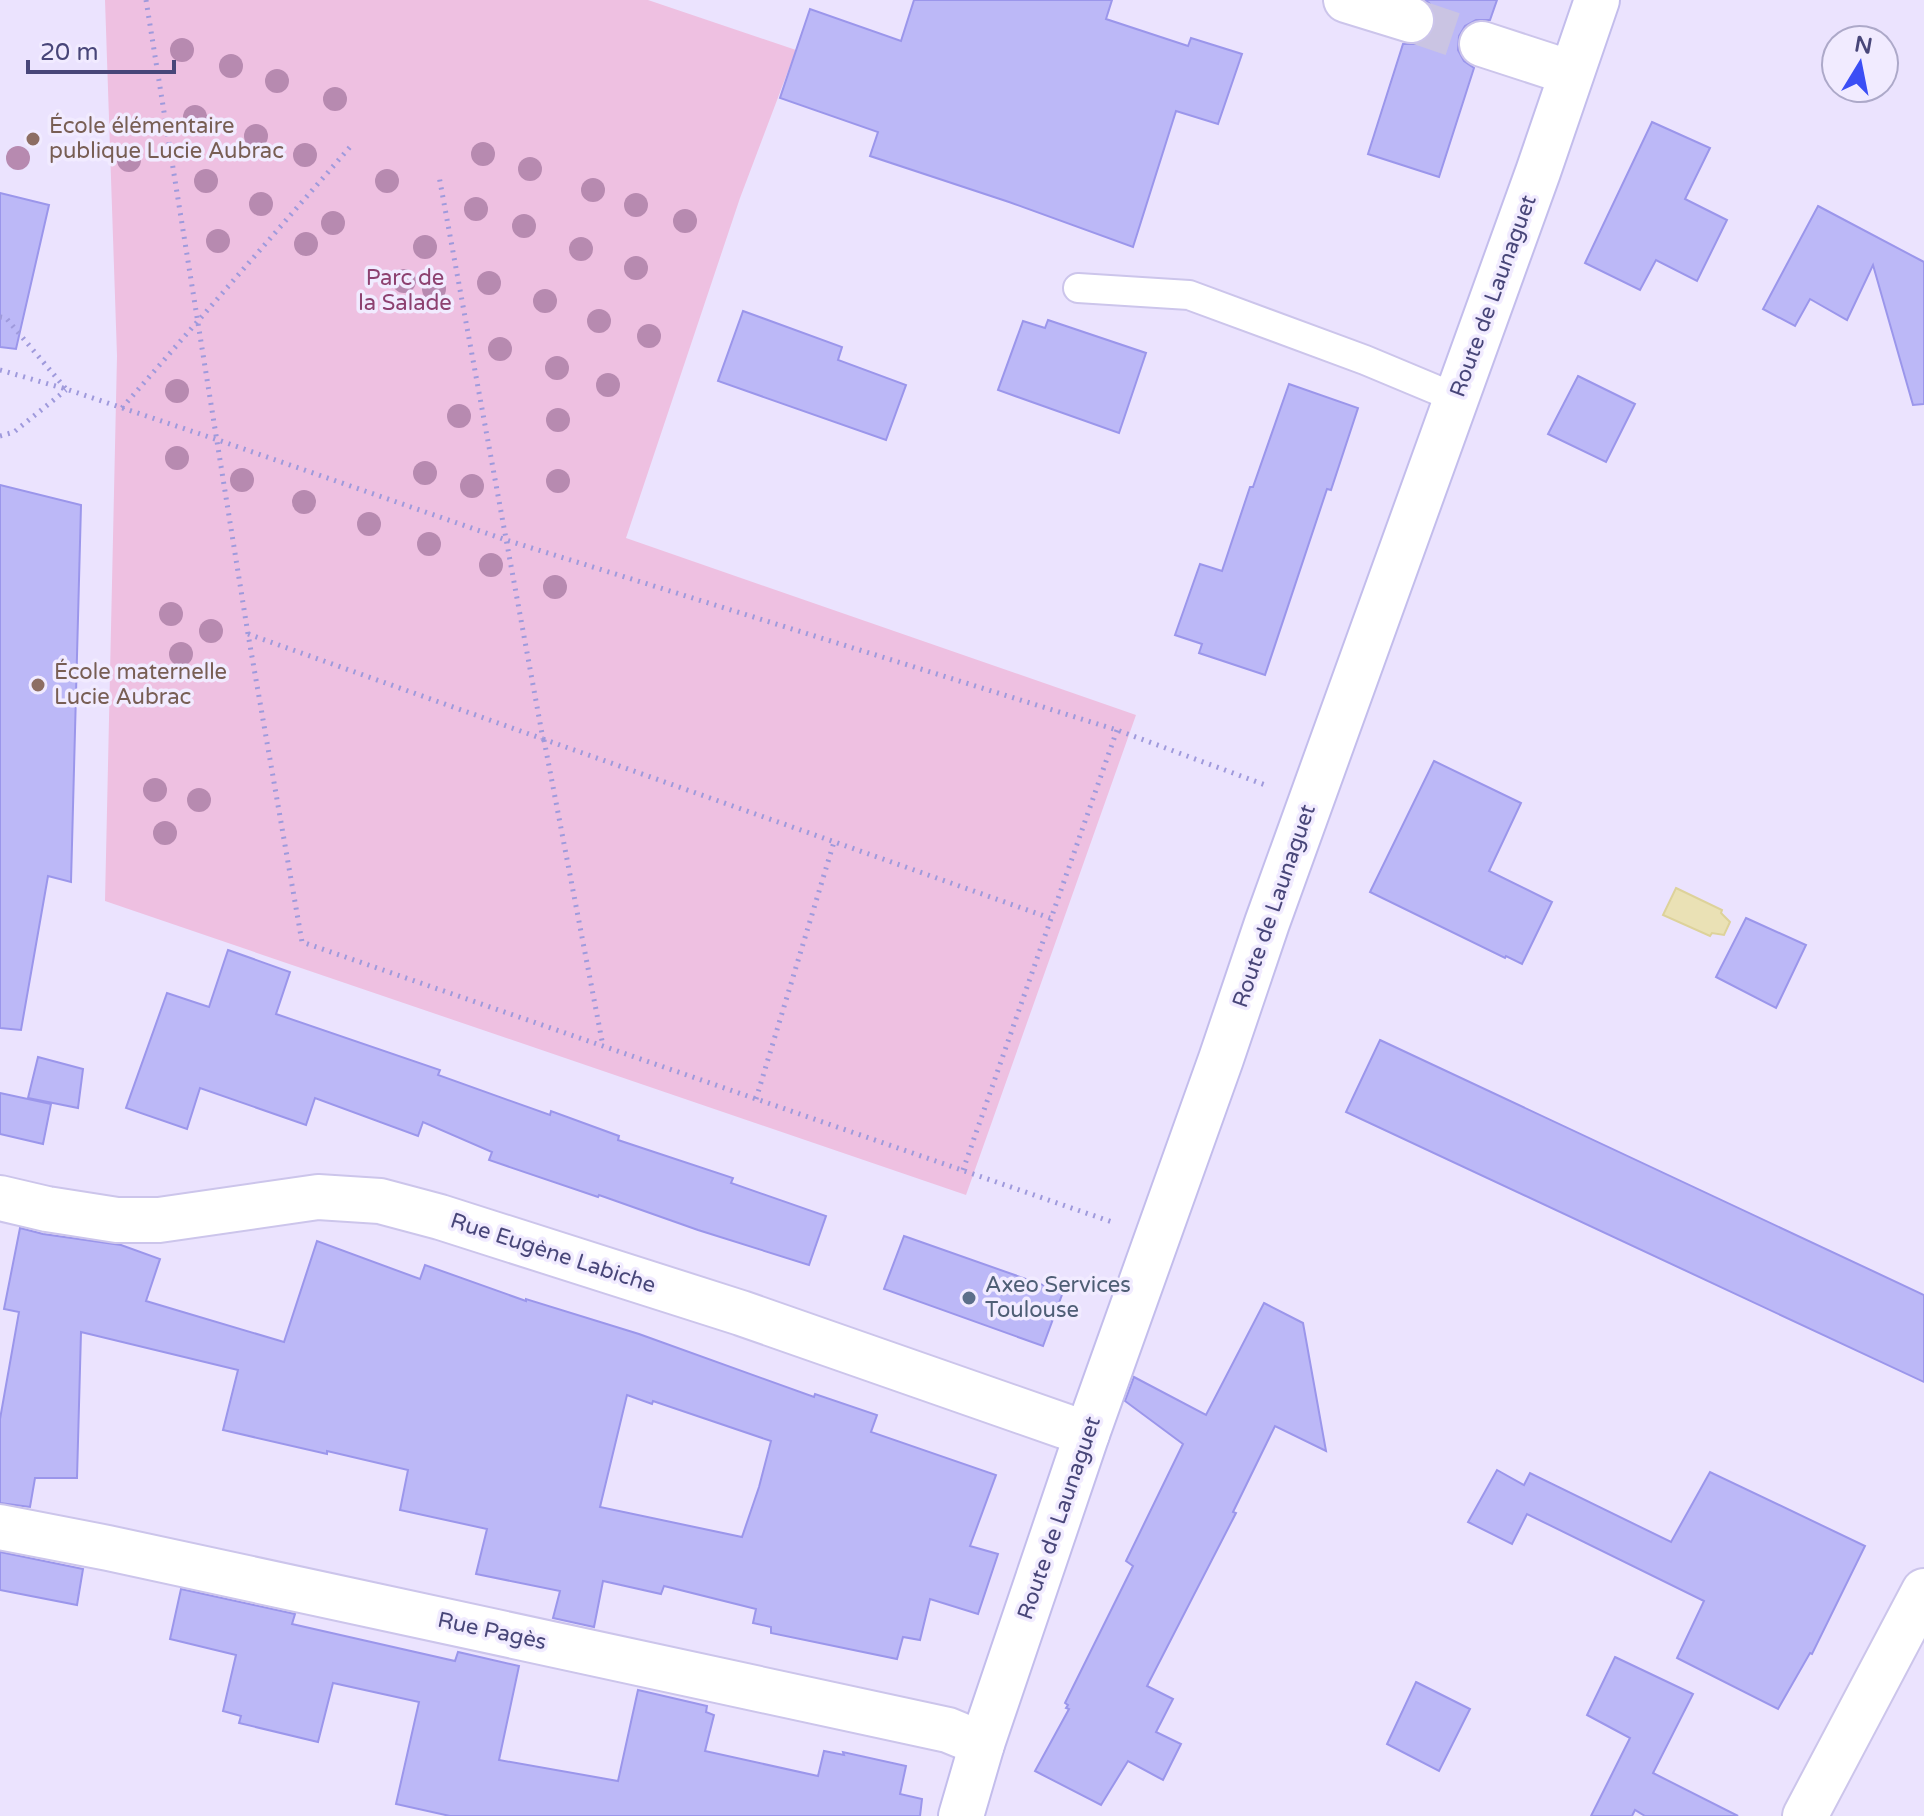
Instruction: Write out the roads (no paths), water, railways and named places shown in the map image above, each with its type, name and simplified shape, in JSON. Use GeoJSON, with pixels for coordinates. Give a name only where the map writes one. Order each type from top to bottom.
{"type":"FeatureCollection","features":[{"type":"Feature","properties":{"kind":"street"},"geometry":{"type":"LineString","coordinates":[[1346,0],[1411,20]]}},
{"type":"Feature","properties":{"kind":"street","name":"Route de Launaguet"},"geometry":{"type":"LineString","coordinates":[[961,1816],[982,1744],[1087,1434],[1597,0]]}},
{"type":"Feature","properties":{"kind":"street"},"geometry":{"type":"LineString","coordinates":[[1482,44],[1571,73]]}},
{"type":"Feature","properties":{"kind":"street","name":"Rue Eugène Labiche"},"geometry":{"type":"LineString","coordinates":[[0,1198],[117,1220],[159,1220],[318,1197],[380,1201],[440,1217],[741,1313],[1087,1434]]}},
{"type":"Feature","properties":{"kind":"street","name":"Rue Pagès"},"geometry":{"type":"LineString","coordinates":[[0,1527],[948,1730],[982,1744]]}},
{"type":"Feature","properties":{"kind":"street"},"geometry":{"type":"LineString","coordinates":[[1805,1816],[1910,1646],[1924,1591]]}},
{"type":"Feature","properties":{"kind":"lane"},"geometry":{"type":"LineString","coordinates":[[1078,288],[1189,295],[1365,360],[1456,398]]}},
{"type":"Feature","properties":{"kind":"tunnel"},"geometry":{"type":"LineString","coordinates":[[1411,20],[1482,44]]}},
{"type":"Feature","properties":{"kind":"place","name":"École élémentaire publique Lucie Aubrac"},"geometry":{"type":"Point","coordinates":[33,139]}},
{"type":"Feature","properties":{"kind":"place","name":"École maternelle Lucie Aubrac"},"geometry":{"type":"Point","coordinates":[38,685]}},
{"type":"Feature","properties":{"kind":"place","name":"Axeo Services Toulouse"},"geometry":{"type":"Point","coordinates":[969,1298]}},
{"type":"Feature","properties":{"kind":"park label","name":"Parc de la Salade"},"geometry":{"type":"Point","coordinates":[405,290]}}]}
